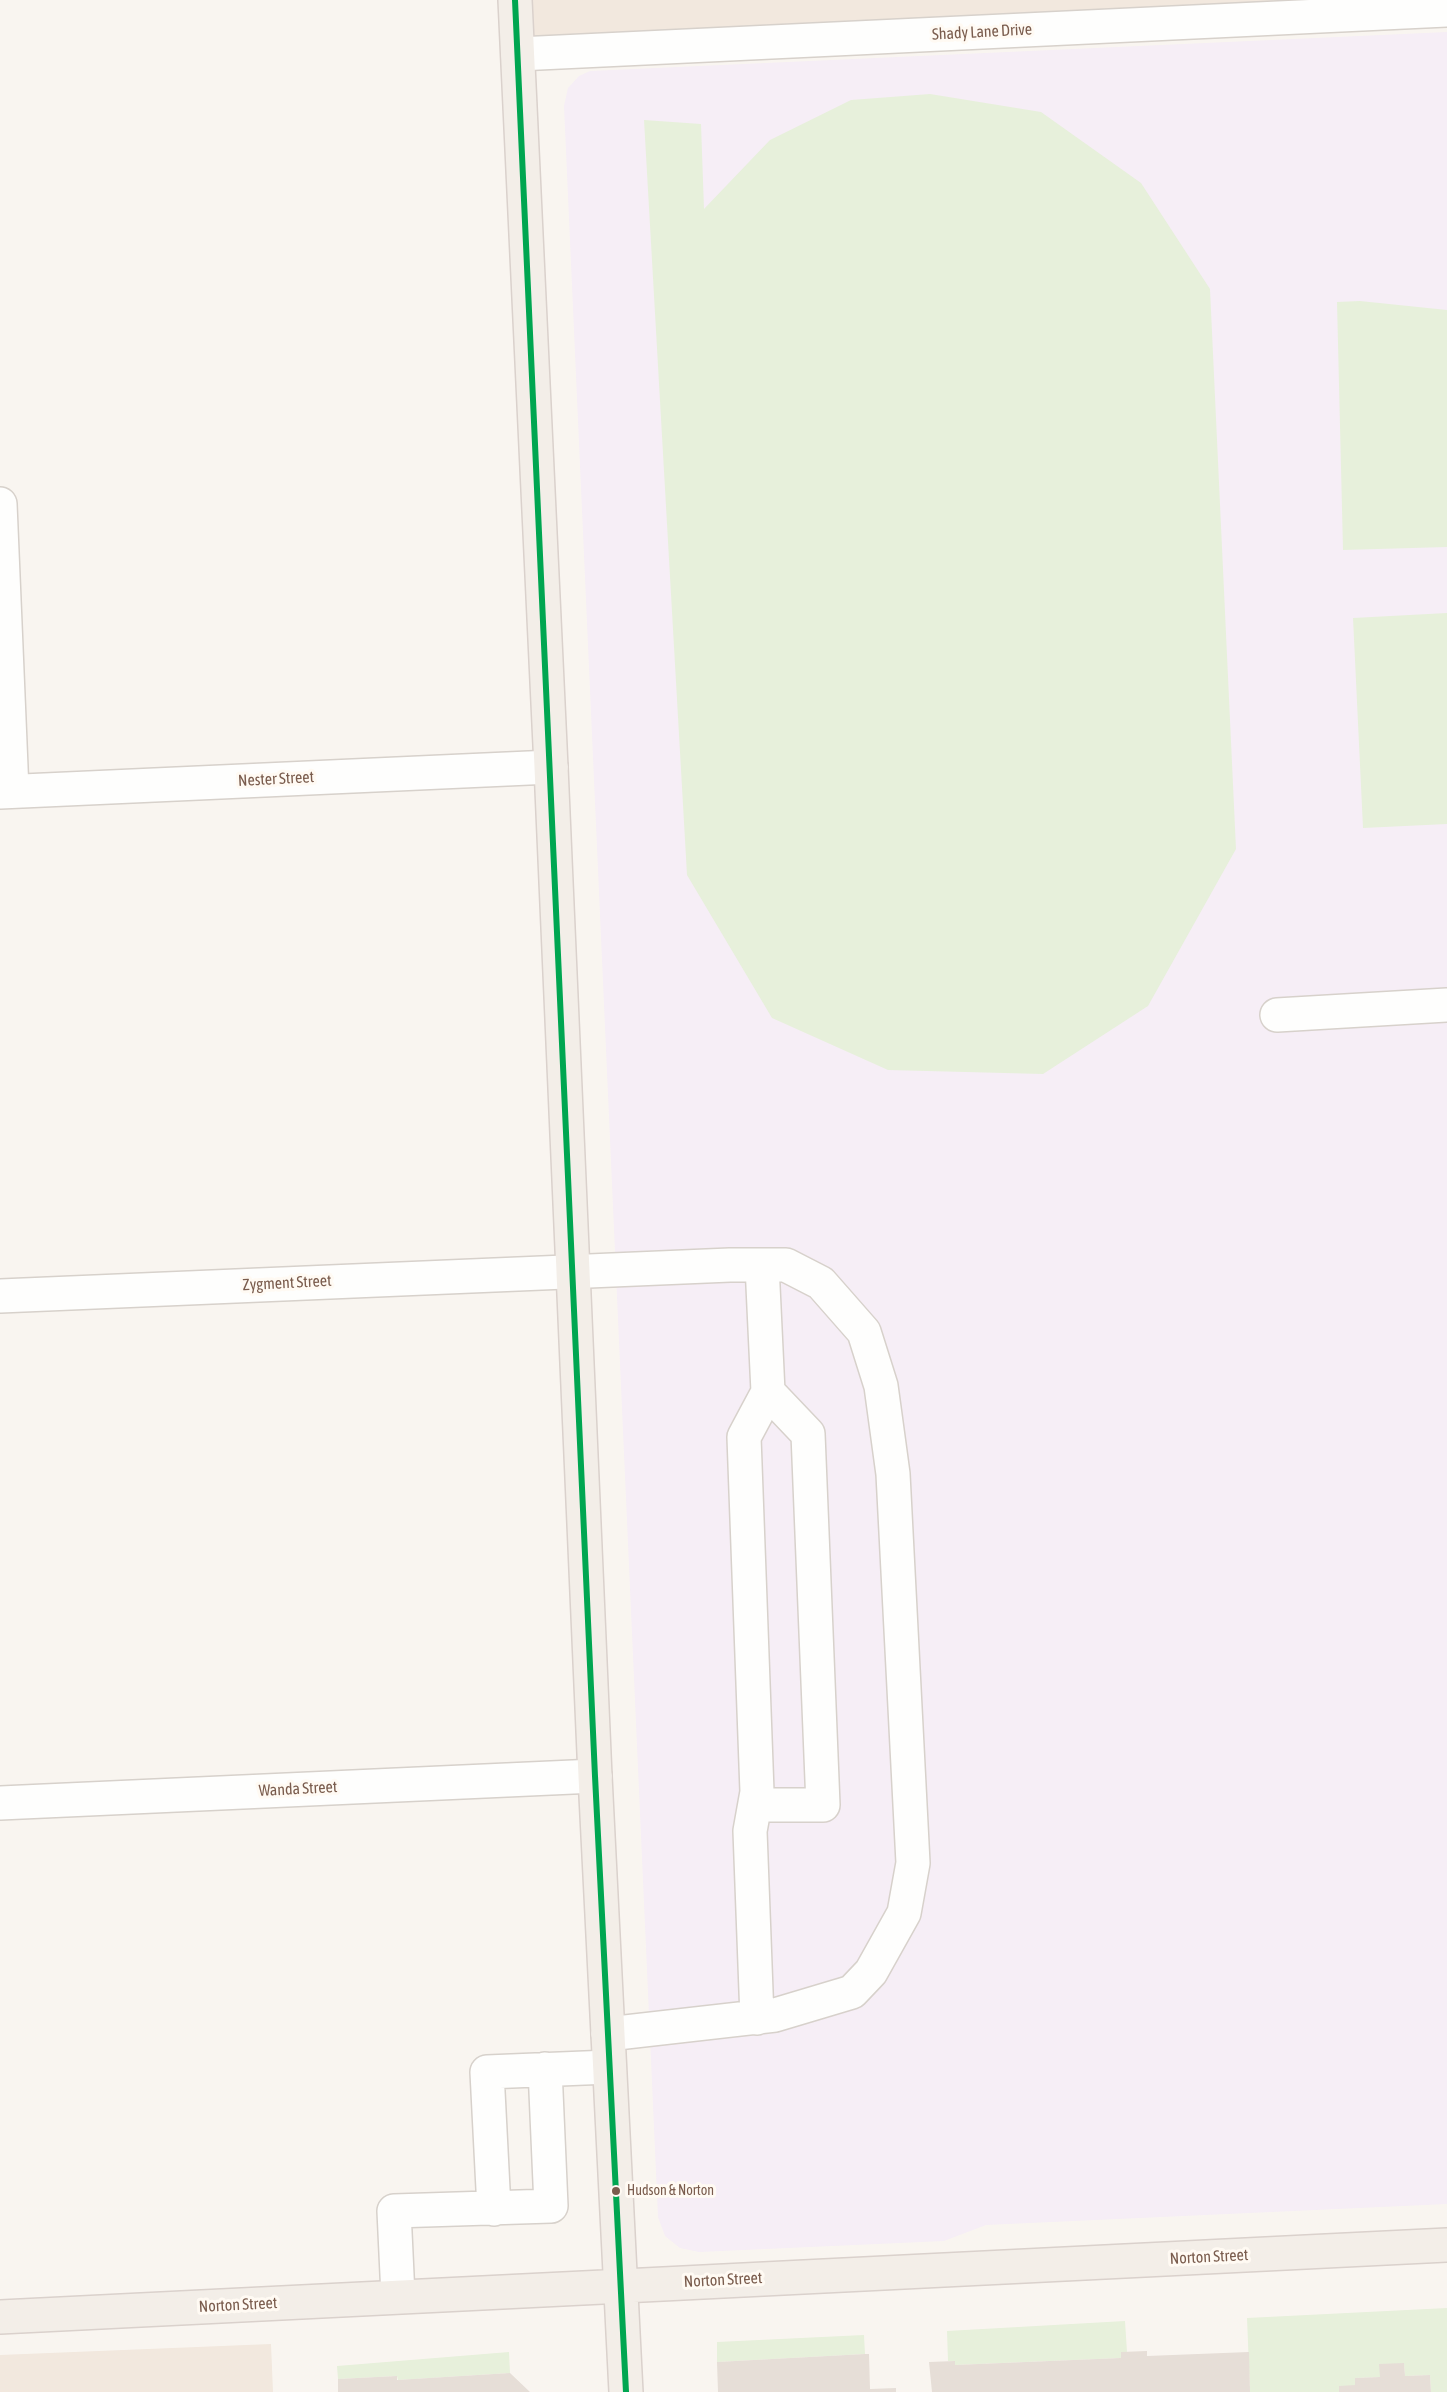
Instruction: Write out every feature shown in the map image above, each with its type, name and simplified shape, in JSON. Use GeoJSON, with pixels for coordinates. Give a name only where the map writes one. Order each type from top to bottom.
{"type":"FeatureCollection","features":[{"type":"Feature","properties":{"kind":"main road"},"geometry":{"type":"LineString","coordinates":[[515,0],[552,767],[595,1776],[626,2392]]}},
{"type":"Feature","properties":{"kind":"main road","name":"Norton Street"},"geometry":{"type":"LineString","coordinates":[[0,2317],[1447,2245]]}},
{"type":"Feature","properties":{"kind":"street","name":"Shady Lane Drive"},"geometry":{"type":"LineString","coordinates":[[518,54],[1447,10]]}},
{"type":"Feature","properties":{"kind":"street"},"geometry":{"type":"LineString","coordinates":[[0,504],[6,792]]}},
{"type":"Feature","properties":{"kind":"street","name":"Nester Street"},"geometry":{"type":"LineString","coordinates":[[6,792],[552,767]]}},
{"type":"Feature","properties":{"kind":"street"},"geometry":{"type":"LineString","coordinates":[[1277,1015],[1447,1005]]}},
{"type":"Feature","properties":{"kind":"street"},"geometry":{"type":"LineString","coordinates":[[757,2018],[750,1831],[757,1791],[744,1437],[768,1392],[762,1265]]}},
{"type":"Feature","properties":{"kind":"street","name":"Zygment Street"},"geometry":{"type":"LineString","coordinates":[[0,1296],[574,1270],[786,1265],[821,1282],[864,1332],[881,1386],[893,1474],[913,1863],[904,1913],[871,1971],[852,1992],[775,2015],[608,2034]]}},
{"type":"Feature","properties":{"kind":"street"},"geometry":{"type":"LineString","coordinates":[[755,1805],[823,1805],[808,1434],[768,1392]]}},
{"type":"Feature","properties":{"kind":"street","name":"Wanda Street"},"geometry":{"type":"LineString","coordinates":[[0,1803],[595,1776]]}},
{"type":"Feature","properties":{"kind":"street"},"geometry":{"type":"LineString","coordinates":[[494,2209],[487,2072],[609,2067]]}},
{"type":"Feature","properties":{"kind":"street"},"geometry":{"type":"LineString","coordinates":[[398,2296],[394,2211],[551,2206],[545,2069]]}},
{"type":"Feature","properties":{"kind":"shaded area"},"geometry":{"type":"Polygon","coordinates":[[[515,0],[1447,0],[518,54],[515,0]]]}},
{"type":"Feature","properties":{"kind":"shaded area"},"geometry":{"type":"Polygon","coordinates":[[[1447,32],[1447,2204],[986,2225],[944,2241],[699,2252],[680,2248],[665,2236],[658,2217],[564,106],[568,88],[579,76],[590,71],[1447,32]]]}},
{"type":"Feature","properties":{"kind":"shaded area"},"geometry":{"type":"Polygon","coordinates":[[[271,2344],[273,2392],[0,2392],[0,2355],[271,2344]]]}},
{"type":"Feature","properties":{"kind":"green space"},"geometry":{"type":"Polygon","coordinates":[[[930,94],[1041,112],[1141,183],[1210,289],[1236,849],[1148,1006],[1043,1074],[888,1070],[772,1018],[687,875],[644,120],[701,124],[704,209],[770,140],[851,100],[930,94]]]}},
{"type":"Feature","properties":{"kind":"green space"},"geometry":{"type":"Polygon","coordinates":[[[1360,301],[1447,310],[1447,547],[1343,550],[1337,302],[1360,301]]]}},
{"type":"Feature","properties":{"kind":"green space"},"geometry":{"type":"Polygon","coordinates":[[[1447,613],[1447,824],[1363,828],[1353,618],[1447,613]]]}},
{"type":"Feature","properties":{"kind":"green space"},"geometry":{"type":"Polygon","coordinates":[[[1447,2308],[1447,2392],[1431,2392],[1430,2375],[1405,2376],[1404,2363],[1380,2377],[1355,2378],[1355,2385],[1339,2392],[1250,2392],[1247,2318],[1447,2308]]]}},
{"type":"Feature","properties":{"kind":"green space"},"geometry":{"type":"Polygon","coordinates":[[[1125,2321],[1127,2352],[1121,2358],[955,2365],[954,2361],[948,2361],[947,2331],[1125,2321]]]}},
{"type":"Feature","properties":{"kind":"green space"},"geometry":{"type":"Polygon","coordinates":[[[864,2335],[865,2354],[717,2362],[717,2342],[864,2335]]]}},
{"type":"Feature","properties":{"kind":"green space"},"geometry":{"type":"Polygon","coordinates":[[[509,2352],[510,2373],[398,2380],[397,2376],[338,2379],[337,2366],[509,2352]]]}},
{"type":"Feature","properties":{"kind":"building"},"geometry":{"type":"Polygon","coordinates":[[[1147,2351],[1147,2356],[1249,2352],[1250,2392],[932,2392],[929,2362],[955,2361],[955,2365],[1121,2358],[1121,2352],[1147,2351]]]}},
{"type":"Feature","properties":{"kind":"building"},"geometry":{"type":"Polygon","coordinates":[[[869,2354],[870,2389],[896,2388],[896,2392],[718,2392],[717,2362],[869,2354]]]}},
{"type":"Feature","properties":{"kind":"building"},"geometry":{"type":"Polygon","coordinates":[[[1404,2363],[1405,2376],[1430,2375],[1431,2392],[1339,2392],[1339,2386],[1355,2385],[1355,2378],[1380,2377],[1379,2364],[1404,2363]]]}},
{"type":"Feature","properties":{"kind":"building"},"geometry":{"type":"Polygon","coordinates":[[[510,2373],[530,2392],[338,2392],[338,2379],[397,2376],[397,2380],[510,2373]]]}},
{"type":"Feature","properties":{"kind":"transit line"},"geometry":{"type":"LineString","coordinates":[[515,0],[595,1776],[626,2392]]}},
{"type":"Feature","properties":{"kind":"place","name":"Hudson & Norton"},"geometry":{"type":"Point","coordinates":[616,2191]}}]}
